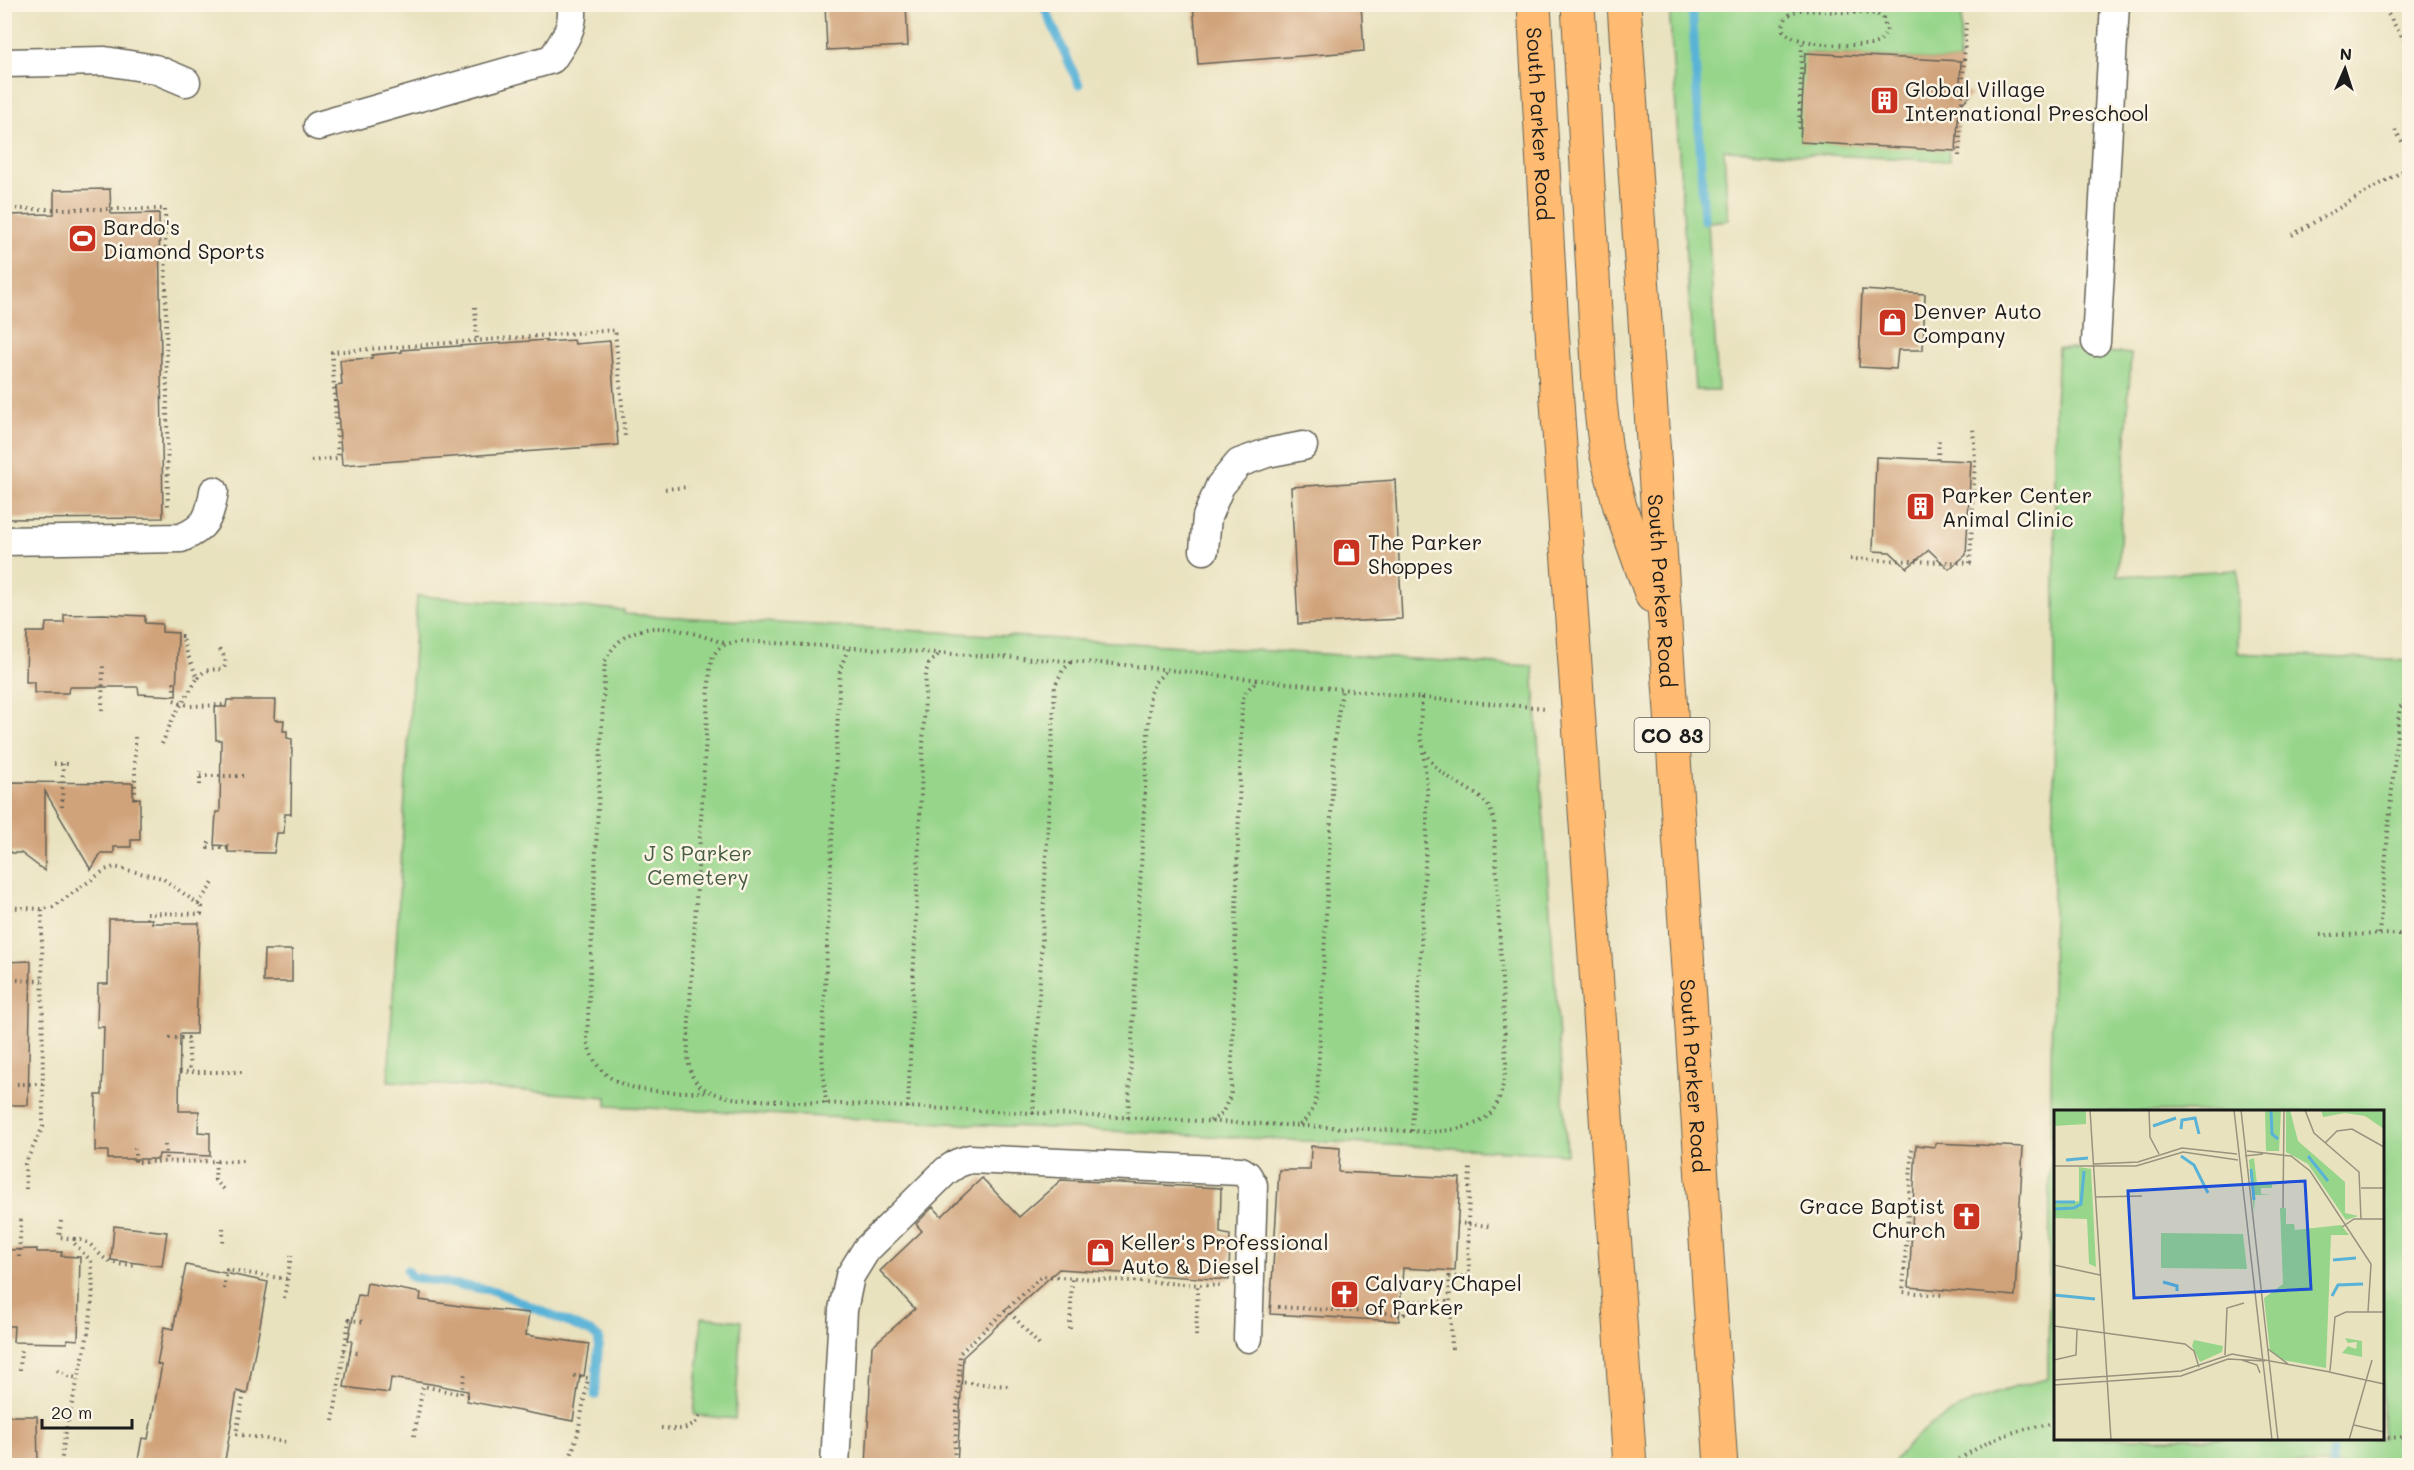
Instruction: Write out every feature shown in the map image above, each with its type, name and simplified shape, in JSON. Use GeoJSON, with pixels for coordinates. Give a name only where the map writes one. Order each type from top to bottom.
{"type":"FeatureCollection","features":[{"type":"Feature","properties":{"kind":"highway","name":"South Parker Road"},"geometry":{"type":"LineString","coordinates":[[1534,4],[1552,318],[1630,1466]]}},
{"type":"Feature","properties":{"kind":"highway"},"geometry":{"type":"LineString","coordinates":[[1578,4],[1600,402],[1606,452],[1620,507],[1666,634]]}},
{"type":"Feature","properties":{"kind":"highway","name":"South Parker Road"},"geometry":{"type":"LineString","coordinates":[[1624,4],[1720,1466]]}},
{"type":"Feature","properties":{"kind":"street"},"geometry":{"type":"LineString","coordinates":[[318,126],[552,59],[570,28],[571,4]]}},
{"type":"Feature","properties":{"kind":"street"},"geometry":{"type":"LineString","coordinates":[[2096,342],[2115,4]]}},
{"type":"Feature","properties":{"kind":"street"},"geometry":{"type":"LineString","coordinates":[[4,63],[105,61],[155,69],[186,82]]}},
{"type":"Feature","properties":{"kind":"street"},"geometry":{"type":"LineString","coordinates":[[1204,550],[1207,517],[1211,507],[1220,486],[1239,463],[1267,453],[1304,446]]}},
{"type":"Feature","properties":{"kind":"street"},"geometry":{"type":"LineString","coordinates":[[4,541],[181,538],[195,532],[204,524],[211,512],[214,491]]}},
{"type":"Feature","properties":{"kind":"street"},"geometry":{"type":"LineString","coordinates":[[835,1466],[843,1310],[850,1276],[866,1250],[946,1171],[970,1159],[1241,1171],[1247,1175],[1253,1185],[1248,1338]]}},
{"type":"Feature","properties":{"kind":"path"},"geometry":{"type":"LineString","coordinates":[[2382,4],[2409,50]]}},
{"type":"Feature","properties":{"kind":"path"},"geometry":{"type":"LineString","coordinates":[[1800,10],[1869,12],[1877,14],[1886,24],[1887,31],[1883,38],[1871,45],[1802,40],[1791,38],[1783,30],[1786,17],[1800,10]]}},
{"type":"Feature","properties":{"kind":"path"},"geometry":{"type":"LineString","coordinates":[[1959,156],[1966,23]]}},
{"type":"Feature","properties":{"kind":"path"},"geometry":{"type":"LineString","coordinates":[[1798,129],[1802,40]]}},
{"type":"Feature","properties":{"kind":"path"},"geometry":{"type":"LineString","coordinates":[[2395,130],[2409,154]]}},
{"type":"Feature","properties":{"kind":"path"},"geometry":{"type":"LineString","coordinates":[[2292,235],[2409,167]]}},
{"type":"Feature","properties":{"kind":"path"},"geometry":{"type":"LineString","coordinates":[[4,209],[165,209],[168,516]]}},
{"type":"Feature","properties":{"kind":"path"},"geometry":{"type":"LineString","coordinates":[[475,307],[477,341]]}},
{"type":"Feature","properties":{"kind":"path"},"geometry":{"type":"LineString","coordinates":[[311,461],[338,458],[332,352],[615,330],[625,437]]}},
{"type":"Feature","properties":{"kind":"path"},"geometry":{"type":"LineString","coordinates":[[1850,559],[1970,563],[1975,461],[1973,426]]}},
{"type":"Feature","properties":{"kind":"path"},"geometry":{"type":"LineString","coordinates":[[1938,460],[1939,436]]}},
{"type":"Feature","properties":{"kind":"path"},"geometry":{"type":"LineString","coordinates":[[665,489],[689,487]]}},
{"type":"Feature","properties":{"kind":"path"},"geometry":{"type":"LineString","coordinates":[[1423,747],[1432,764],[1488,805],[1494,820],[1506,1063],[1504,1083],[1499,1098],[1481,1123],[1454,1130],[1412,1131],[738,1099],[707,1092],[638,1089],[604,1075],[595,1065],[589,1053],[586,1039],[605,661],[622,638],[636,630],[677,630],[724,643],[742,641],[848,649],[1073,660],[1422,698],[1580,709]]}},
{"type":"Feature","properties":{"kind":"path"},"geometry":{"type":"LineString","coordinates":[[178,636],[183,636],[184,647],[197,679]]}},
{"type":"Feature","properties":{"kind":"path"},"geometry":{"type":"LineString","coordinates":[[707,1092],[696,1083],[689,1071],[688,1037],[710,668],[717,649],[724,643]]}},
{"type":"Feature","properties":{"kind":"path"},"geometry":{"type":"LineString","coordinates":[[162,744],[181,704],[202,672],[210,669],[223,669],[226,666],[219,647]]}},
{"type":"Feature","properties":{"kind":"path"},"geometry":{"type":"LineString","coordinates":[[826,1104],[822,1054],[840,669],[848,649]]}},
{"type":"Feature","properties":{"kind":"path"},"geometry":{"type":"LineString","coordinates":[[908,1108],[926,672],[929,664],[939,654]]}},
{"type":"Feature","properties":{"kind":"path"},"geometry":{"type":"LineString","coordinates":[[1033,1114],[1055,685],[1063,670],[1073,660]]}},
{"type":"Feature","properties":{"kind":"path"},"geometry":{"type":"LineString","coordinates":[[102,710],[103,664]]}},
{"type":"Feature","properties":{"kind":"path"},"geometry":{"type":"LineString","coordinates":[[1128,1118],[1150,693],[1155,682],[1167,671]]}},
{"type":"Feature","properties":{"kind":"path"},"geometry":{"type":"LineString","coordinates":[[1210,1121],[1222,1113],[1231,1094],[1242,701],[1246,691],[1257,681]]}},
{"type":"Feature","properties":{"kind":"path"},"geometry":{"type":"LineString","coordinates":[[174,682],[174,700],[181,704],[226,705]]}},
{"type":"Feature","properties":{"kind":"path"},"geometry":{"type":"LineString","coordinates":[[1299,1126],[1308,1118],[1315,1106],[1317,1096],[1335,735],[1342,690]]}},
{"type":"Feature","properties":{"kind":"path"},"geometry":{"type":"LineString","coordinates":[[2379,934],[2398,721],[2400,708],[2409,691]]}},
{"type":"Feature","properties":{"kind":"path"},"geometry":{"type":"LineString","coordinates":[[1412,1131],[1427,824],[1422,698]]}},
{"type":"Feature","properties":{"kind":"path"},"geometry":{"type":"LineString","coordinates":[[135,737],[135,798]]}},
{"type":"Feature","properties":{"kind":"path"},"geometry":{"type":"LineString","coordinates":[[54,764],[72,764]]}},
{"type":"Feature","properties":{"kind":"path"},"geometry":{"type":"LineString","coordinates":[[63,764],[63,807]]}},
{"type":"Feature","properties":{"kind":"path"},"geometry":{"type":"LineString","coordinates":[[200,767],[200,785]]}},
{"type":"Feature","properties":{"kind":"path"},"geometry":{"type":"LineString","coordinates":[[200,776],[243,776]]}},
{"type":"Feature","properties":{"kind":"path"},"geometry":{"type":"LineString","coordinates":[[209,842],[208,848],[228,848]]}},
{"type":"Feature","properties":{"kind":"path"},"geometry":{"type":"LineString","coordinates":[[4,907],[42,909],[53,907],[105,870],[114,867],[162,878],[202,907],[201,914],[147,913],[147,919]]}},
{"type":"Feature","properties":{"kind":"path"},"geometry":{"type":"LineString","coordinates":[[198,904],[213,883]]}},
{"type":"Feature","properties":{"kind":"path"},"geometry":{"type":"LineString","coordinates":[[26,1189],[25,1164],[43,1127],[42,909]]}},
{"type":"Feature","properties":{"kind":"path"},"geometry":{"type":"LineString","coordinates":[[2320,935],[2409,934]]}},
{"type":"Feature","properties":{"kind":"path"},"geometry":{"type":"LineString","coordinates":[[17,980],[42,981]]}},
{"type":"Feature","properties":{"kind":"path"},"geometry":{"type":"LineString","coordinates":[[169,1038],[188,1038],[190,1072]]}},
{"type":"Feature","properties":{"kind":"path"},"geometry":{"type":"LineString","coordinates":[[180,1072],[243,1072]]}},
{"type":"Feature","properties":{"kind":"path"},"geometry":{"type":"LineString","coordinates":[[17,1084],[43,1084]]}},
{"type":"Feature","properties":{"kind":"path"},"geometry":{"type":"LineString","coordinates":[[165,1145],[166,1161]]}},
{"type":"Feature","properties":{"kind":"path"},"geometry":{"type":"LineString","coordinates":[[135,1148],[135,1162],[244,1161]]}},
{"type":"Feature","properties":{"kind":"path"},"geometry":{"type":"LineString","coordinates":[[1912,1149],[1904,1292],[1944,1296]]}},
{"type":"Feature","properties":{"kind":"path"},"geometry":{"type":"LineString","coordinates":[[216,1161],[215,1180],[224,1189]]}},
{"type":"Feature","properties":{"kind":"path"},"geometry":{"type":"LineString","coordinates":[[1452,1349],[1449,1277],[1469,1276],[1470,1166]]}},
{"type":"Feature","properties":{"kind":"path"},"geometry":{"type":"LineString","coordinates":[[19,1257],[21,1219]]}},
{"type":"Feature","properties":{"kind":"path"},"geometry":{"type":"LineString","coordinates":[[61,1221],[59,1237],[86,1240],[104,1258],[113,1263],[137,1266]]}},
{"type":"Feature","properties":{"kind":"path"},"geometry":{"type":"LineString","coordinates":[[1457,1223],[1490,1226]]}},
{"type":"Feature","properties":{"kind":"path"},"geometry":{"type":"LineString","coordinates":[[222,1228],[223,1246]]}},
{"type":"Feature","properties":{"kind":"path"},"geometry":{"type":"LineString","coordinates":[[61,1466],[91,1322],[91,1261],[74,1244],[74,1239]]}},
{"type":"Feature","properties":{"kind":"path"},"geometry":{"type":"LineString","coordinates":[[284,1298],[292,1251]]}},
{"type":"Feature","properties":{"kind":"path"},"geometry":{"type":"LineString","coordinates":[[224,1289],[227,1270],[287,1279]]}},
{"type":"Feature","properties":{"kind":"path"},"geometry":{"type":"LineString","coordinates":[[954,1466],[960,1353],[1042,1276],[1232,1287]]}},
{"type":"Feature","properties":{"kind":"path"},"geometry":{"type":"LineString","coordinates":[[1070,1329],[1072,1278]]}},
{"type":"Feature","properties":{"kind":"path"},"geometry":{"type":"LineString","coordinates":[[1196,1336],[1198,1285]]}},
{"type":"Feature","properties":{"kind":"path"},"geometry":{"type":"LineString","coordinates":[[1267,1306],[1404,1314],[1405,1301],[1450,1302]]}},
{"type":"Feature","properties":{"kind":"path"},"geometry":{"type":"LineString","coordinates":[[1006,1308],[1040,1346]]}},
{"type":"Feature","properties":{"kind":"path"},"geometry":{"type":"LineString","coordinates":[[333,1421],[350,1320],[366,1322]]}},
{"type":"Feature","properties":{"kind":"path"},"geometry":{"type":"LineString","coordinates":[[20,1370],[21,1346]]}},
{"type":"Feature","properties":{"kind":"path"},"geometry":{"type":"LineString","coordinates":[[344,1350],[361,1354]]}},
{"type":"Feature","properties":{"kind":"path"},"geometry":{"type":"LineString","coordinates":[[57,1370],[78,1378]]}},
{"type":"Feature","properties":{"kind":"path"},"geometry":{"type":"LineString","coordinates":[[414,1436],[423,1386],[461,1394],[465,1373]]}},
{"type":"Feature","properties":{"kind":"path"},"geometry":{"type":"LineString","coordinates":[[568,1465],[578,1433],[588,1378],[570,1375]]}},
{"type":"Feature","properties":{"kind":"path"},"geometry":{"type":"LineString","coordinates":[[958,1382],[1009,1386]]}},
{"type":"Feature","properties":{"kind":"path"},"geometry":{"type":"LineString","coordinates":[[244,1393],[236,1434],[285,1442]]}},
{"type":"Feature","properties":{"kind":"path"},"geometry":{"type":"LineString","coordinates":[[661,1428],[686,1430],[693,1426],[700,1415]]}},
{"type":"Feature","properties":{"kind":"path"},"geometry":{"type":"LineString","coordinates":[[1949,1466],[1998,1436],[2054,1423]]}},
{"type":"Feature","properties":{"kind":"path"},"geometry":{"type":"LineString","coordinates":[[2384,1438],[2409,1437]]}},
{"type":"Feature","properties":{"kind":"path"},"geometry":{"type":"LineString","coordinates":[[1254,1466],[1255,1460]]}},
{"type":"Feature","properties":{"kind":"green space"},"geometry":{"type":"Polygon","coordinates":[[[1837,4],[1962,12],[1959,61],[1805,53],[1949,151],[1949,161],[1724,150],[1728,220],[1708,222],[1718,390],[1695,390],[1669,5],[1837,4]]]}},
{"type":"Feature","properties":{"kind":"green space"},"geometry":{"type":"Polygon","coordinates":[[[2058,348],[2131,354],[2118,576],[2238,570],[2238,653],[2409,661],[2409,1465],[1890,1466],[1914,1438],[1932,1424],[1963,1406],[1996,1393],[2048,1379],[2055,694],[2055,406],[2058,348]]]}},
{"type":"Feature","properties":{"kind":"green space","name":"J S Parker Cemetery"},"geometry":{"type":"Polygon","coordinates":[[[417,596],[624,610],[624,614],[1533,666],[1567,1154],[607,1106],[607,1097],[388,1081],[417,596]]]}},
{"type":"Feature","properties":{"kind":"green space"},"geometry":{"type":"Polygon","coordinates":[[[702,1317],[741,1321],[735,1419],[694,1415],[702,1317]]]}},
{"type":"Feature","properties":{"kind":"building"},"geometry":{"type":"Polygon","coordinates":[[[825,4],[906,4],[908,46],[827,50],[825,4]]]}},
{"type":"Feature","properties":{"kind":"building"},"geometry":{"type":"Polygon","coordinates":[[[1193,4],[1361,4],[1364,51],[1198,64],[1193,4]]]}},
{"type":"Feature","properties":{"kind":"building","name":"Global Village International Preschool"},"geometry":{"type":"Polygon","coordinates":[[[1805,53],[1961,61],[1960,84],[1971,95],[1959,106],[1956,151],[1800,142],[1805,53]]]}},
{"type":"Feature","properties":{"kind":"building"},"geometry":{"type":"Polygon","coordinates":[[[110,189],[111,214],[159,213],[163,518],[5,519],[4,215],[54,214],[54,190],[110,189]]]}},
{"type":"Feature","properties":{"kind":"building","name":"Denver Auto Company"},"geometry":{"type":"Polygon","coordinates":[[[1862,290],[1925,294],[1923,350],[1898,350],[1896,369],[1859,367],[1862,290]]]}},
{"type":"Feature","properties":{"kind":"building"},"geometry":{"type":"Polygon","coordinates":[[[546,340],[546,342],[574,340],[575,344],[610,341],[618,445],[342,465],[336,386],[342,385],[340,360],[372,358],[372,355],[402,352],[401,350],[546,340]]]}},
{"type":"Feature","properties":{"kind":"building","name":"Parker Center Animal Clinic"},"geometry":{"type":"Polygon","coordinates":[[[1876,457],[1971,461],[1966,555],[1949,569],[1929,550],[1907,568],[1890,552],[1873,551],[1876,457]]]}},
{"type":"Feature","properties":{"kind":"building","name":"The Parker Shoppes"},"geometry":{"type":"Polygon","coordinates":[[[1395,480],[1402,619],[1298,624],[1291,487],[1395,480]]]}},
{"type":"Feature","properties":{"kind":"building"},"geometry":{"type":"Polygon","coordinates":[[[64,615],[145,616],[145,623],[162,624],[162,632],[178,633],[176,696],[139,694],[138,687],[69,687],[68,693],[34,693],[34,682],[26,682],[27,632],[45,632],[46,623],[64,623],[64,615]]]}},
{"type":"Feature","properties":{"kind":"building"},"geometry":{"type":"Polygon","coordinates":[[[227,700],[276,700],[275,720],[284,720],[283,731],[287,731],[287,738],[292,739],[291,814],[285,814],[284,833],[277,833],[274,853],[228,852],[228,846],[214,845],[216,812],[220,812],[221,740],[216,740],[215,707],[226,707],[227,700]]]}},
{"type":"Feature","properties":{"kind":"building"},"geometry":{"type":"Polygon","coordinates":[[[4,782],[133,783],[133,799],[140,798],[140,840],[131,840],[131,847],[114,847],[114,853],[101,853],[91,870],[45,791],[45,871],[21,853],[12,853],[4,844],[4,782]]]}},
{"type":"Feature","properties":{"kind":"building"},"geometry":{"type":"Polygon","coordinates":[[[109,919],[152,919],[152,923],[199,923],[196,1034],[180,1034],[179,1111],[199,1111],[198,1132],[210,1133],[210,1156],[159,1154],[158,1159],[108,1159],[108,1151],[95,1151],[96,1095],[102,1095],[104,1027],[97,1027],[98,984],[108,984],[109,919]]]}},
{"type":"Feature","properties":{"kind":"building"},"geometry":{"type":"Polygon","coordinates":[[[264,950],[292,950],[292,982],[263,982],[264,950]]]}},
{"type":"Feature","properties":{"kind":"building"},"geometry":{"type":"Polygon","coordinates":[[[31,961],[28,1105],[4,1105],[4,962],[31,961]]]}},
{"type":"Feature","properties":{"kind":"building","name":"Grace Baptist Church"},"geometry":{"type":"Polygon","coordinates":[[[1935,1143],[2023,1147],[2015,1296],[1909,1287],[1916,1145],[1935,1147],[1935,1143]]]}},
{"type":"Feature","properties":{"kind":"building"},"geometry":{"type":"Polygon","coordinates":[[[1311,1146],[1340,1148],[1339,1172],[1460,1178],[1455,1271],[1403,1268],[1399,1321],[1270,1314],[1279,1170],[1310,1170],[1311,1146]]]}},
{"type":"Feature","properties":{"kind":"building"},"geometry":{"type":"Polygon","coordinates":[[[982,1178],[1019,1217],[1061,1180],[1221,1188],[1220,1233],[1230,1235],[1229,1280],[1059,1269],[963,1357],[957,1466],[866,1466],[872,1346],[915,1309],[880,1271],[922,1231],[916,1224],[933,1207],[942,1216],[982,1178]]]}},
{"type":"Feature","properties":{"kind":"building"},"geometry":{"type":"Polygon","coordinates":[[[114,1226],[167,1232],[162,1266],[111,1260],[114,1226]]]}},
{"type":"Feature","properties":{"kind":"building"},"geometry":{"type":"Polygon","coordinates":[[[37,1249],[37,1252],[62,1252],[61,1256],[80,1257],[78,1340],[67,1339],[67,1343],[13,1342],[14,1326],[4,1326],[4,1250],[37,1249]]]}},
{"type":"Feature","properties":{"kind":"building"},"geometry":{"type":"Polygon","coordinates":[[[186,1265],[268,1282],[247,1394],[237,1391],[224,1466],[137,1466],[142,1438],[148,1439],[161,1370],[161,1365],[157,1364],[164,1327],[173,1329],[186,1265]]]}},
{"type":"Feature","properties":{"kind":"building"},"geometry":{"type":"Polygon","coordinates":[[[367,1283],[421,1293],[420,1300],[529,1313],[526,1335],[589,1344],[584,1376],[580,1375],[573,1421],[467,1401],[468,1391],[391,1378],[389,1393],[344,1387],[352,1341],[348,1340],[358,1295],[365,1296],[367,1283]]]}},
{"type":"Feature","properties":{"kind":"building"},"geometry":{"type":"Polygon","coordinates":[[[4,1416],[37,1416],[38,1466],[4,1466],[4,1416]]]}},
{"type":"Feature","properties":{"kind":"waterway"},"geometry":{"type":"LineString","coordinates":[[1043,4],[1079,85]]}},
{"type":"Feature","properties":{"kind":"waterway"},"geometry":{"type":"LineString","coordinates":[[1692,4],[1704,220]]}},
{"type":"Feature","properties":{"kind":"waterway"},"geometry":{"type":"LineString","coordinates":[[407,1270],[411,1277],[495,1291],[592,1333],[599,1338],[595,1395]]}},
{"type":"Feature","properties":{"kind":"waterway"},"geometry":{"type":"LineString","coordinates":[[2331,1466],[2332,1453]]}},
{"type":"Feature","properties":{"kind":"place","name":"Global Village International Preschool"},"geometry":{"type":"Point","coordinates":[1884,100]}},
{"type":"Feature","properties":{"kind":"place","name":"Bardo's Diamond Sports"},"geometry":{"type":"Point","coordinates":[82,238]}},
{"type":"Feature","properties":{"kind":"place","name":"Denver Auto Company"},"geometry":{"type":"Point","coordinates":[1892,322]}},
{"type":"Feature","properties":{"kind":"place","name":"Parker Center Animal Clinic"},"geometry":{"type":"Point","coordinates":[1921,506]}},
{"type":"Feature","properties":{"kind":"place","name":"The Parker Shoppes"},"geometry":{"type":"Point","coordinates":[1347,553]}},
{"type":"Feature","properties":{"kind":"place","name":"Grace Baptist Church"},"geometry":{"type":"Point","coordinates":[1966,1217]}},
{"type":"Feature","properties":{"kind":"place","name":"Keller's Professional Auto & Diesel"},"geometry":{"type":"Point","coordinates":[1100,1253]}},
{"type":"Feature","properties":{"kind":"place","name":"Calvary Chapel of Parker"},"geometry":{"type":"Point","coordinates":[1344,1294]}}]}
